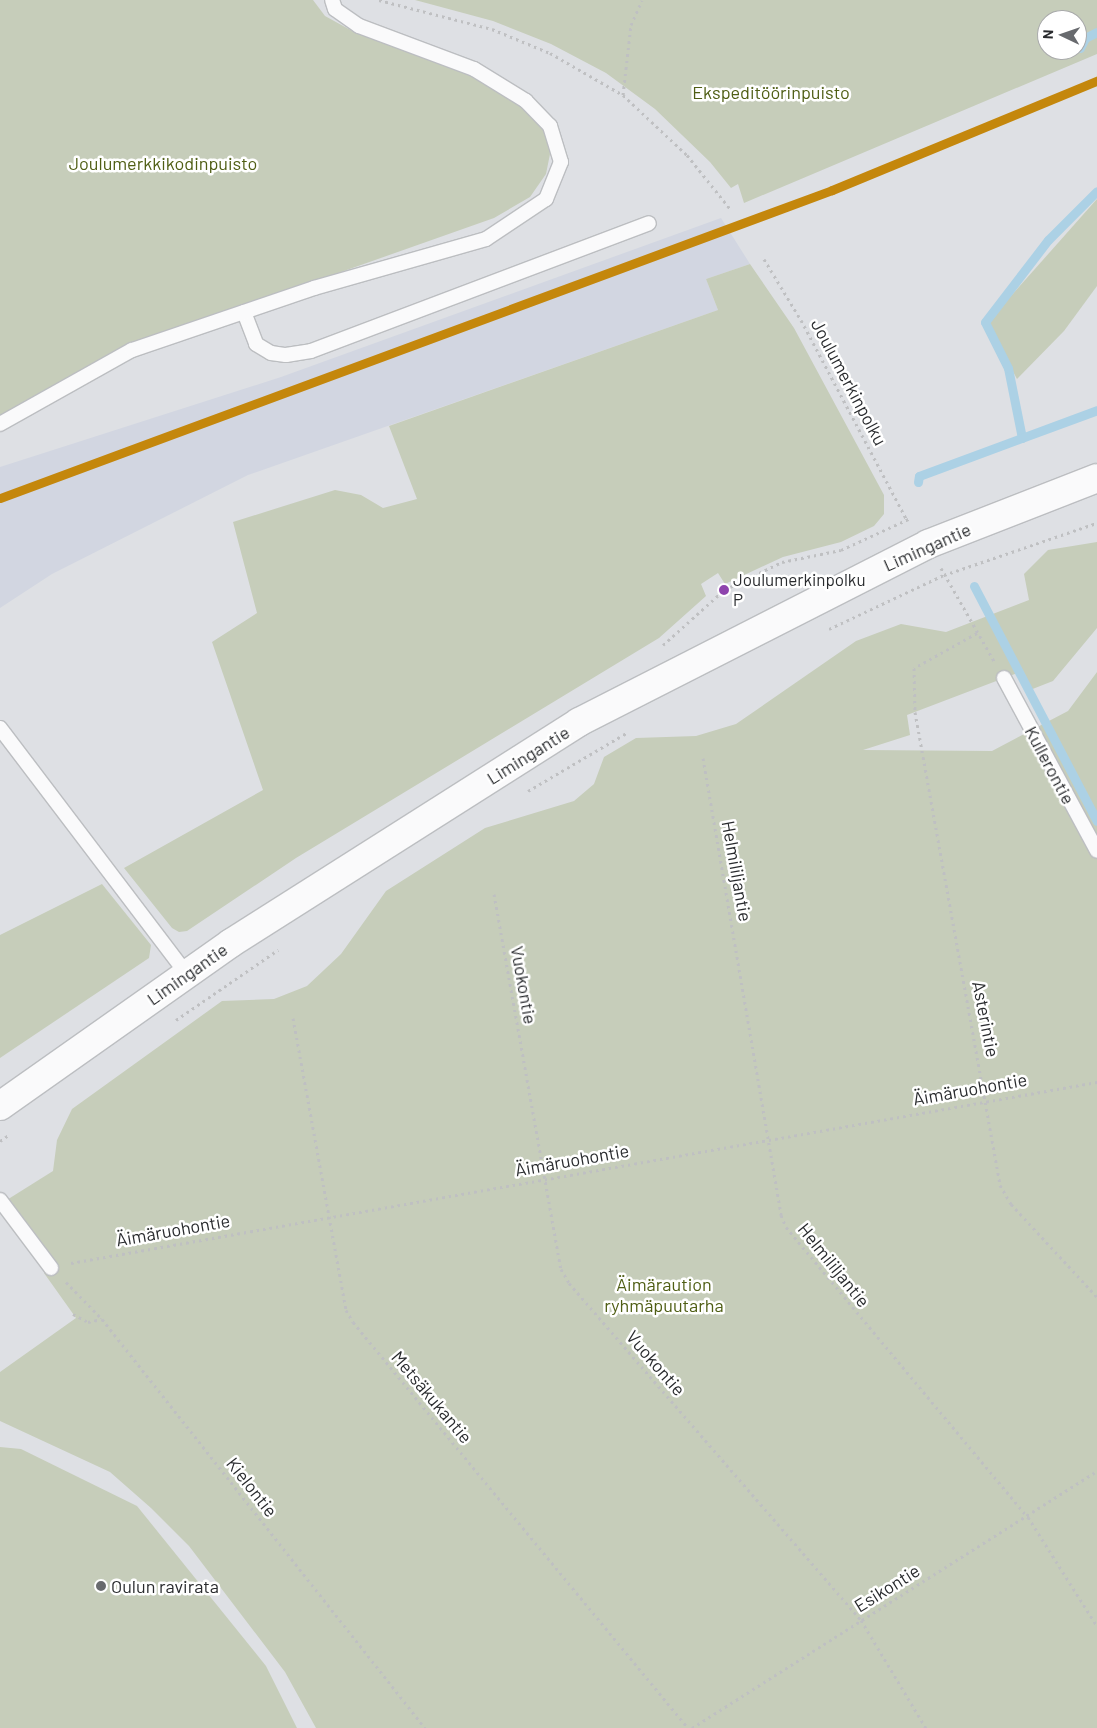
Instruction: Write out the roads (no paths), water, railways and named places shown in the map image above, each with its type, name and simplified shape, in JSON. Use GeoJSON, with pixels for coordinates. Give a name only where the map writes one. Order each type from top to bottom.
{"type":"FeatureCollection","features":[{"type":"Feature","properties":{"kind":"main road","name":"Limingantie"},"geometry":{"type":"LineString","coordinates":[[0,1106],[187,974],[579,722],[928,544],[1097,478]]}},
{"type":"Feature","properties":{"kind":"lane"},"geometry":{"type":"LineString","coordinates":[[0,424],[132,350],[314,288],[486,238],[546,200],[561,162],[550,126],[526,101],[474,69],[359,26],[335,9],[332,0]]}},
{"type":"Feature","properties":{"kind":"lane"},"geometry":{"type":"LineString","coordinates":[[244,312],[256,344],[271,353],[286,355],[311,351],[648,223]]}},
{"type":"Feature","properties":{"kind":"lane","name":"Kullerontie"},"geometry":{"type":"LineString","coordinates":[[1004,678],[1097,851]]}},
{"type":"Feature","properties":{"kind":"lane"},"geometry":{"type":"LineString","coordinates":[[0,728],[187,974]]}},
{"type":"Feature","properties":{"kind":"lane"},"geometry":{"type":"LineString","coordinates":[[0,1200],[52,1268]]}},
{"type":"Feature","properties":{"kind":"waterway"},"geometry":{"type":"LineString","coordinates":[[1087,37],[1097,32]]}},
{"type":"Feature","properties":{"kind":"waterway"},"geometry":{"type":"LineString","coordinates":[[1022,438],[1008,368],[985,322],[1048,240],[1097,191]]}},
{"type":"Feature","properties":{"kind":"waterway"},"geometry":{"type":"LineString","coordinates":[[918,482],[919,476],[1097,410]]}},
{"type":"Feature","properties":{"kind":"waterway"},"geometry":{"type":"LineString","coordinates":[[974,586],[1097,821]]}},
{"type":"Feature","properties":{"kind":"place","name":"Joulumerkinpolku P"},"geometry":{"type":"Point","coordinates":[724,590]}},
{"type":"Feature","properties":{"kind":"place","name":"Oulun ravirata"},"geometry":{"type":"Point","coordinates":[101,1586]}},
{"type":"Feature","properties":{"kind":"park label","name":"Ekspeditöörinpuisto"},"geometry":{"type":"Point","coordinates":[771,92]}},
{"type":"Feature","properties":{"kind":"park label","name":"Joulumerkkikodinpuisto"},"geometry":{"type":"Point","coordinates":[163,163]}},
{"type":"Feature","properties":{"kind":"park label","name":"Äimäraution ryhmäpuutarha"},"geometry":{"type":"Point","coordinates":[664,1295]}}]}
